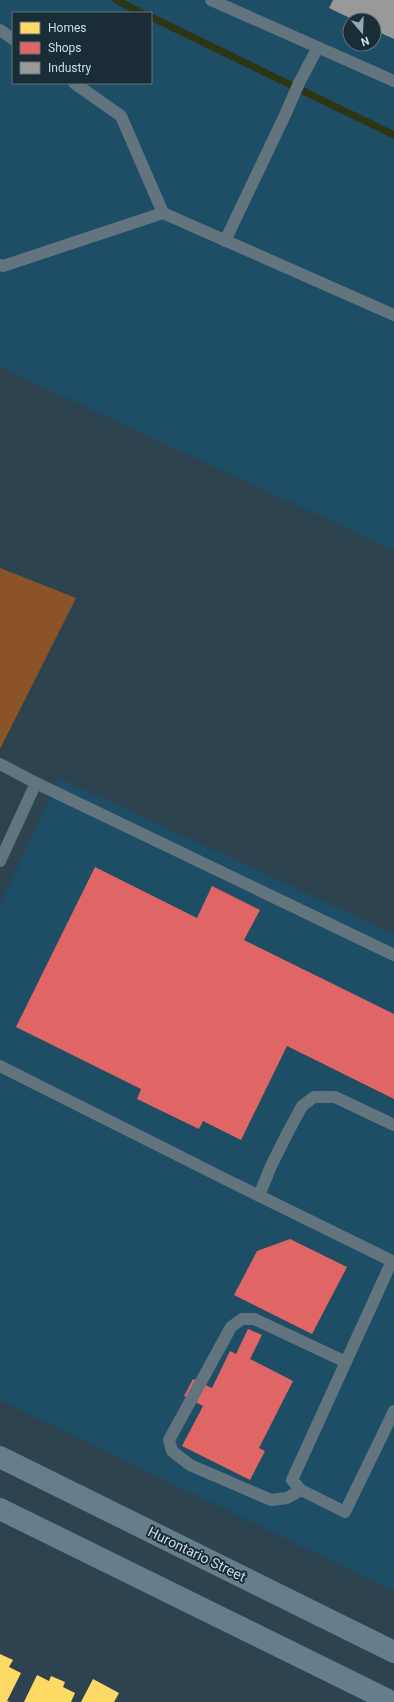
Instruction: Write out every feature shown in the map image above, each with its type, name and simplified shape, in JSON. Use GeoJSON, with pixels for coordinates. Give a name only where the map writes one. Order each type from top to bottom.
{"type":"FeatureCollection","features":[{"type":"Feature","properties":{"kind":"main road","name":"Hurontario Street"},"geometry":{"type":"LineString","coordinates":[[0,1457],[394,1652]]}},
{"type":"Feature","properties":{"kind":"main road"},"geometry":{"type":"LineString","coordinates":[[0,1509],[392,1702]]}},
{"type":"Feature","properties":{"kind":"lane"},"geometry":{"type":"LineString","coordinates":[[211,0],[394,81]]}},
{"type":"Feature","properties":{"kind":"lane"},"geometry":{"type":"LineString","coordinates":[[0,30],[12,38]]}},
{"type":"Feature","properties":{"kind":"lane"},"geometry":{"type":"LineString","coordinates":[[225,241],[299,83],[318,47]]}},
{"type":"Feature","properties":{"kind":"lane"},"geometry":{"type":"LineString","coordinates":[[75,84],[121,116],[163,213],[394,316]]}},
{"type":"Feature","properties":{"kind":"lane"},"geometry":{"type":"LineString","coordinates":[[0,264],[3,266],[163,213]]}},
{"type":"Feature","properties":{"kind":"lane"},"geometry":{"type":"LineString","coordinates":[[0,764],[36,783],[394,955]]}},
{"type":"Feature","properties":{"kind":"lane"},"geometry":{"type":"LineString","coordinates":[[0,861],[36,783]]}},
{"type":"Feature","properties":{"kind":"lane"},"geometry":{"type":"LineString","coordinates":[[0,1066],[393,1262],[292,1480],[301,1490],[344,1512],[394,1411]]}},
{"type":"Feature","properties":{"kind":"lane"},"geometry":{"type":"LineString","coordinates":[[259,1196],[271,1166],[298,1113],[302,1106],[314,1097],[335,1097],[394,1125]]}},
{"type":"Feature","properties":{"kind":"lane"},"geometry":{"type":"LineString","coordinates":[[301,1490],[287,1498],[271,1500],[190,1465],[172,1451],[169,1440],[231,1327],[242,1319],[254,1319],[346,1362]]}},
{"type":"Feature","properties":{"kind":"shaded area"},"geometry":{"type":"Polygon","coordinates":[[[0,0],[394,0],[394,550],[0,367],[0,0]]]}},
{"type":"Feature","properties":{"kind":"shaded area"},"geometry":{"type":"Polygon","coordinates":[[[0,568],[76,598],[0,749],[0,568]]]}},
{"type":"Feature","properties":{"kind":"shaded area"},"geometry":{"type":"Polygon","coordinates":[[[59,778],[394,934],[394,1591],[0,1400],[0,905],[59,778]]]}},
{"type":"Feature","properties":{"kind":"building: Homes"},"geometry":{"type":"Polygon","coordinates":[[[0,1654],[13,1660],[9,1667],[21,1673],[7,1701],[10,1702],[0,1702],[0,1654]]]}},
{"type":"Feature","properties":{"kind":"building: Homes"},"geometry":{"type":"Polygon","coordinates":[[[37,1675],[49,1681],[51,1676],[65,1682],[63,1687],[75,1693],[71,1702],[24,1702],[37,1675]]]}},
{"type":"Feature","properties":{"kind":"building: Homes"},"geometry":{"type":"Polygon","coordinates":[[[93,1679],[119,1693],[114,1702],[81,1702],[93,1679]]]}},
{"type":"Feature","properties":{"kind":"building: Shops"},"geometry":{"type":"Polygon","coordinates":[[[95,867],[197,918],[212,886],[260,910],[244,940],[394,1014],[394,1099],[287,1046],[241,1140],[203,1121],[199,1129],[137,1099],[141,1089],[16,1027],[95,867]]]}},
{"type":"Feature","properties":{"kind":"building: Shops"},"geometry":{"type":"Polygon","coordinates":[[[290,1239],[347,1267],[312,1334],[234,1295],[257,1251],[290,1239]]]}},
{"type":"Feature","properties":{"kind":"building: Shops"},"geometry":{"type":"Polygon","coordinates":[[[248,1329],[262,1335],[250,1359],[293,1381],[259,1448],[265,1451],[250,1480],[182,1446],[203,1406],[184,1396],[193,1379],[212,1388],[230,1351],[236,1354],[248,1329]]]}},
{"type":"Feature","properties":{"kind":"building: Industry"},"geometry":{"type":"Polygon","coordinates":[[[333,0],[394,0],[394,39],[382,34],[382,12],[342,12],[342,14],[329,8],[333,0]]]}},
{"type":"Feature","properties":{"kind":"waterway"},"geometry":{"type":"LineString","coordinates":[[116,0],[140,12]]}},
{"type":"Feature","properties":{"kind":"waterway"},"geometry":{"type":"LineString","coordinates":[[152,17],[394,135]]}}]}
